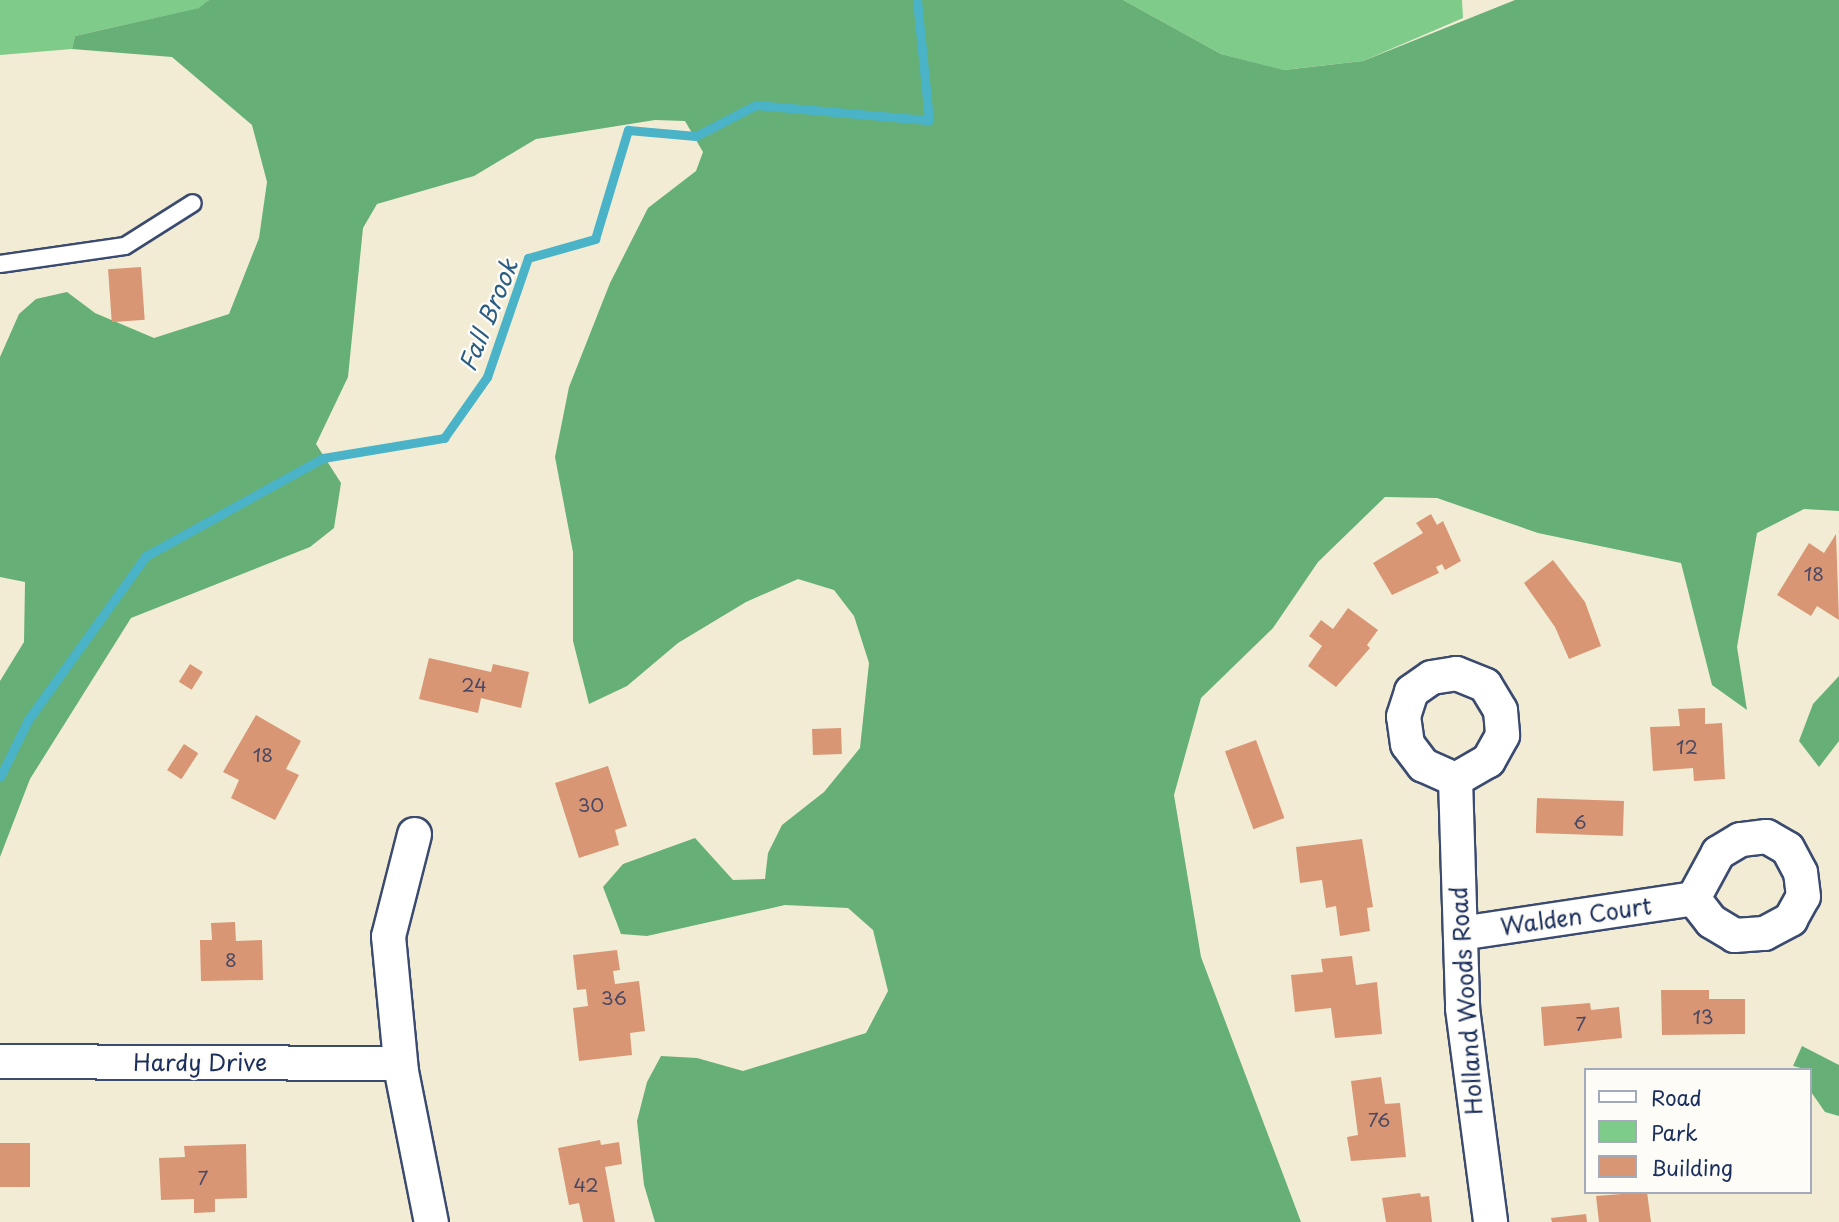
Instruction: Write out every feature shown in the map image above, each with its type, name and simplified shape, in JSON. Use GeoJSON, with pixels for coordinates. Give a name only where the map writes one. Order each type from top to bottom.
{"type":"FeatureCollection","features":[{"type":"Feature","properties":{"kind":"street","name":"Holland Woods Road"},"geometry":{"type":"LineString","coordinates":[[1455,779],[1460,933],[1472,1108],[1490,1222]]}},
{"type":"Feature","properties":{"kind":"street"},"geometry":{"type":"LineString","coordinates":[[414,834],[388,936],[400,1063],[431,1222]]}},
{"type":"Feature","properties":{"kind":"street","name":"Walden Court"},"geometry":{"type":"LineString","coordinates":[[1460,933],[1693,898]]}},
{"type":"Feature","properties":{"kind":"street","name":"Hardy Drive"},"geometry":{"type":"LineString","coordinates":[[0,1061],[400,1063]]}},
{"type":"Feature","properties":{"kind":"lane"},"geometry":{"type":"LineString","coordinates":[[0,264],[125,246],[193,203]]}},
{"type":"Feature","properties":{"kind":"green space"},"geometry":{"type":"Polygon","coordinates":[[[0,0],[209,0],[200,8],[75,36],[72,49],[0,55],[0,0]]]}},
{"type":"Feature","properties":{"kind":"green space"},"geometry":{"type":"Polygon","coordinates":[[[209,0],[1123,0],[1221,54],[1284,70],[1363,61],[1515,0],[1839,0],[1839,511],[1804,509],[1757,533],[1737,647],[1747,710],[1712,685],[1681,563],[1538,533],[1437,498],[1385,497],[1318,562],[1273,628],[1201,698],[1174,795],[1201,957],[1301,1222],[655,1222],[644,1185],[637,1121],[647,1082],[661,1056],[697,1058],[743,1071],[866,1033],[888,991],[873,930],[848,908],[785,905],[647,936],[621,934],[603,887],[623,864],[695,838],[733,880],[765,879],[768,853],[782,825],[824,792],[860,748],[869,663],[854,616],[834,590],[798,579],[746,602],[678,643],[627,686],[589,704],[573,641],[573,552],[555,457],[569,387],[610,283],[648,208],[696,171],[703,152],[685,121],[655,120],[536,139],[474,176],[377,204],[363,228],[348,377],[316,444],[341,483],[334,528],[310,547],[131,618],[30,779],[0,857],[0,681],[24,642],[25,582],[0,577],[0,357],[19,314],[36,299],[67,292],[95,313],[154,338],[229,314],[259,238],[267,182],[252,125],[172,57],[72,49],[75,36],[199,8],[209,0]]]}},
{"type":"Feature","properties":{"kind":"green space"},"geometry":{"type":"Polygon","coordinates":[[[1123,0],[1462,0],[1463,18],[1363,61],[1283,70],[1221,54],[1123,0]]]}},
{"type":"Feature","properties":{"kind":"green space"},"geometry":{"type":"Polygon","coordinates":[[[1839,676],[1839,741],[1819,767],[1799,741],[1813,704],[1839,676]]]}},
{"type":"Feature","properties":{"kind":"green space"},"geometry":{"type":"Polygon","coordinates":[[[1802,1046],[1839,1065],[1839,1116],[1825,1112],[1811,1092],[1811,1068],[1793,1066],[1802,1046]]]}},
{"type":"Feature","properties":{"kind":"building"},"geometry":{"type":"Polygon","coordinates":[[[141,267],[145,320],[112,322],[108,269],[141,267]]]}},
{"type":"Feature","properties":{"kind":"building"},"geometry":{"type":"Polygon","coordinates":[[[1431,514],[1437,525],[1443,521],[1461,561],[1445,570],[1442,564],[1436,567],[1439,573],[1392,595],[1373,563],[1423,533],[1416,523],[1431,514]]]}},
{"type":"Feature","properties":{"kind":"building"},"geometry":{"type":"Polygon","coordinates":[[[1836,534],[1839,620],[1817,606],[1811,616],[1777,595],[1809,543],[1824,553],[1836,534]]]}},
{"type":"Feature","properties":{"kind":"building"},"geometry":{"type":"Polygon","coordinates":[[[1553,560],[1585,602],[1601,646],[1569,659],[1555,627],[1524,583],[1553,560]]]}},
{"type":"Feature","properties":{"kind":"building"},"geometry":{"type":"Polygon","coordinates":[[[1348,608],[1378,630],[1367,645],[1370,648],[1336,687],[1308,666],[1322,646],[1309,636],[1321,620],[1333,629],[1348,608]]]}},
{"type":"Feature","properties":{"kind":"building"},"geometry":{"type":"Polygon","coordinates":[[[429,658],[491,672],[493,664],[529,672],[521,708],[481,698],[478,713],[419,699],[429,658]]]}},
{"type":"Feature","properties":{"kind":"building"},"geometry":{"type":"Polygon","coordinates":[[[190,664],[203,672],[192,690],[179,682],[190,664]]]}},
{"type":"Feature","properties":{"kind":"building"},"geometry":{"type":"Polygon","coordinates":[[[1705,708],[1705,724],[1722,723],[1725,779],[1694,781],[1693,768],[1653,771],[1650,727],[1680,726],[1678,709],[1705,708]]]}},
{"type":"Feature","properties":{"kind":"building"},"geometry":{"type":"Polygon","coordinates":[[[256,715],[301,741],[286,769],[299,775],[275,820],[231,798],[239,780],[223,772],[256,715]]]}},
{"type":"Feature","properties":{"kind":"building"},"geometry":{"type":"Polygon","coordinates":[[[841,728],[842,754],[813,755],[812,729],[841,728]]]}},
{"type":"Feature","properties":{"kind":"building"},"geometry":{"type":"Polygon","coordinates":[[[1256,740],[1284,818],[1253,829],[1225,751],[1256,740]]]}},
{"type":"Feature","properties":{"kind":"building"},"geometry":{"type":"Polygon","coordinates":[[[184,744],[198,753],[181,779],[167,770],[184,744]]]}},
{"type":"Feature","properties":{"kind":"building"},"geometry":{"type":"Polygon","coordinates":[[[608,766],[627,826],[615,830],[619,845],[579,858],[555,783],[608,766]]]}},
{"type":"Feature","properties":{"kind":"building"},"geometry":{"type":"Polygon","coordinates":[[[1537,798],[1624,801],[1623,836],[1536,833],[1537,798]]]}},
{"type":"Feature","properties":{"kind":"building"},"geometry":{"type":"Polygon","coordinates":[[[1362,839],[1373,907],[1367,908],[1370,931],[1340,936],[1336,906],[1326,908],[1322,880],[1300,883],[1296,847],[1362,839]]]}},
{"type":"Feature","properties":{"kind":"building"},"geometry":{"type":"Polygon","coordinates":[[[235,922],[236,941],[262,940],[263,980],[201,981],[200,940],[212,940],[211,923],[235,922]]]}},
{"type":"Feature","properties":{"kind":"building"},"geometry":{"type":"Polygon","coordinates":[[[617,950],[620,970],[613,971],[615,984],[639,981],[645,1031],[630,1033],[632,1055],[579,1061],[573,1008],[588,1006],[586,989],[577,990],[573,955],[617,950]]]}},
{"type":"Feature","properties":{"kind":"building"},"geometry":{"type":"Polygon","coordinates":[[[1352,956],[1356,985],[1377,982],[1382,1034],[1335,1038],[1331,1008],[1295,1012],[1291,975],[1323,972],[1321,959],[1352,956]]]}},
{"type":"Feature","properties":{"kind":"building"},"geometry":{"type":"Polygon","coordinates":[[[1661,990],[1709,990],[1709,999],[1745,999],[1745,1034],[1662,1035],[1661,990]]]}},
{"type":"Feature","properties":{"kind":"building"},"geometry":{"type":"Polygon","coordinates":[[[1590,1003],[1591,1010],[1619,1007],[1622,1038],[1544,1046],[1541,1007],[1590,1003]]]}},
{"type":"Feature","properties":{"kind":"building"},"geometry":{"type":"Polygon","coordinates":[[[1381,1077],[1385,1104],[1400,1103],[1406,1157],[1351,1161],[1347,1137],[1358,1135],[1351,1081],[1381,1077]]]}},
{"type":"Feature","properties":{"kind":"building"},"geometry":{"type":"Polygon","coordinates":[[[600,1140],[601,1145],[619,1142],[622,1164],[605,1167],[615,1222],[583,1222],[579,1203],[569,1205],[558,1148],[600,1140]]]}},
{"type":"Feature","properties":{"kind":"building"},"geometry":{"type":"Polygon","coordinates":[[[0,1143],[30,1143],[30,1187],[0,1187],[0,1143]]]}},
{"type":"Feature","properties":{"kind":"building"},"geometry":{"type":"Polygon","coordinates":[[[246,1144],[247,1198],[215,1199],[215,1212],[194,1213],[194,1199],[161,1200],[159,1158],[185,1157],[184,1146],[246,1144]]]}},
{"type":"Feature","properties":{"kind":"building"},"geometry":{"type":"Polygon","coordinates":[[[1420,1193],[1421,1197],[1429,1196],[1432,1222],[1386,1222],[1382,1198],[1420,1193]]]}},
{"type":"Feature","properties":{"kind":"building"},"geometry":{"type":"Polygon","coordinates":[[[1647,1194],[1651,1222],[1599,1222],[1596,1196],[1647,1194]]]}},
{"type":"Feature","properties":{"kind":"building"},"geometry":{"type":"Polygon","coordinates":[[[1586,1214],[1587,1222],[1552,1222],[1551,1218],[1586,1214]]]}},
{"type":"Feature","properties":{"kind":"waterway","name":"Fall Brook"},"geometry":{"type":"LineString","coordinates":[[0,777],[28,720],[146,556],[323,458],[444,438],[487,377],[528,258],[595,239],[628,130],[696,136],[756,105],[929,120],[917,0]]}}]}
